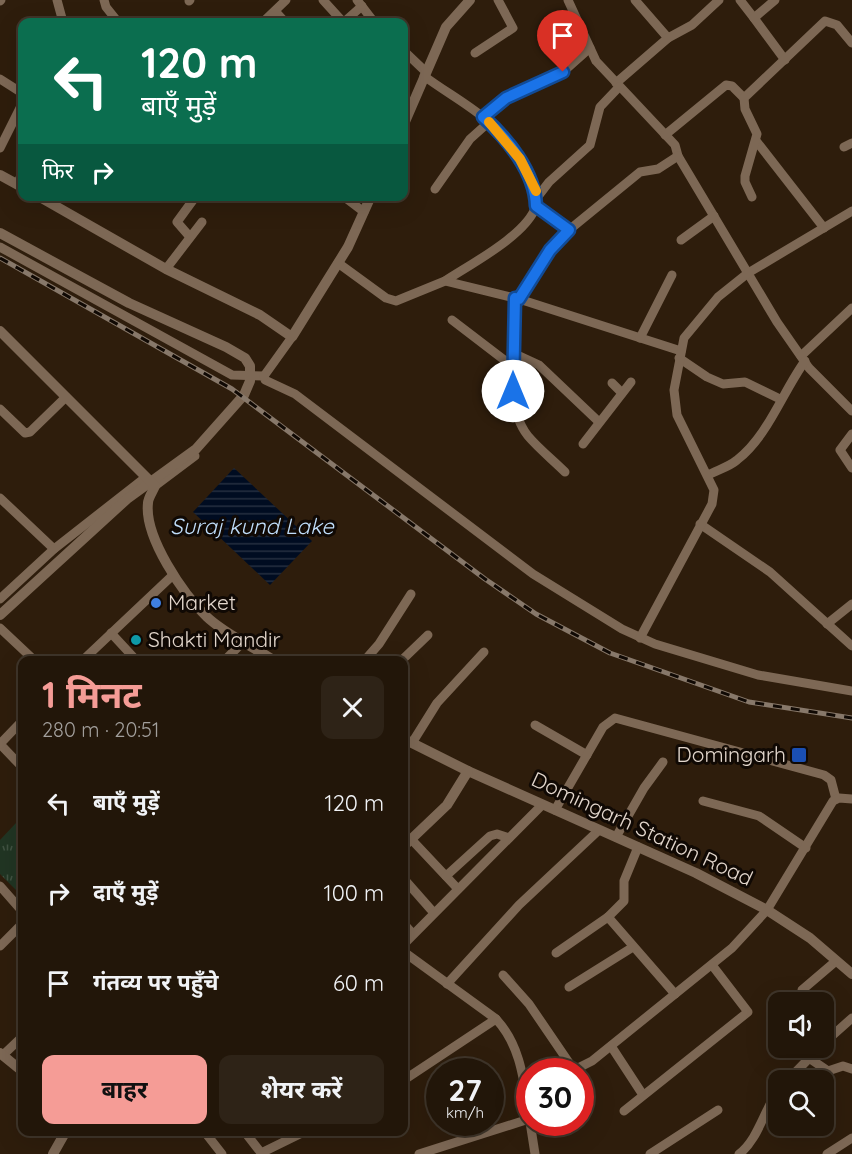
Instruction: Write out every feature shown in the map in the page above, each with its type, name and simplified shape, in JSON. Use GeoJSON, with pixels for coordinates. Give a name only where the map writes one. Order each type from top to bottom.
{"type":"FeatureCollection","features":[{"type":"Feature","properties":{"kind":"street"},"geometry":{"type":"LineString","coordinates":[[57,0],[62,18]]}},
{"type":"Feature","properties":{"kind":"street"},"geometry":{"type":"LineString","coordinates":[[104,0],[106,7],[115,18]]}},
{"type":"Feature","properties":{"kind":"street"},"geometry":{"type":"LineString","coordinates":[[267,18],[286,0]]}},
{"type":"Feature","properties":{"kind":"street"},"geometry":{"type":"LineString","coordinates":[[323,0],[339,18]]}},
{"type":"Feature","properties":{"kind":"street"},"geometry":{"type":"LineString","coordinates":[[408,114],[446,27],[470,0]]}},
{"type":"Feature","properties":{"kind":"street"},"geometry":{"type":"LineString","coordinates":[[475,53],[513,28],[498,0]]}},
{"type":"Feature","properties":{"kind":"street"},"geometry":{"type":"LineString","coordinates":[[568,0],[596,61],[675,145],[678,156],[803,359],[852,411]]}},
{"type":"Feature","properties":{"kind":"street"},"geometry":{"type":"LineString","coordinates":[[635,0],[668,38]]}},
{"type":"Feature","properties":{"kind":"street"},"geometry":{"type":"LineString","coordinates":[[338,263],[386,298],[396,301],[445,281],[502,243],[527,221],[549,182],[590,146],[600,107],[618,85],[668,38],[692,26],[719,0]]}},
{"type":"Feature","properties":{"kind":"street"},"geometry":{"type":"LineString","coordinates":[[740,0],[785,60]]}},
{"type":"Feature","properties":{"kind":"street"},"geometry":{"type":"LineString","coordinates":[[754,18],[775,0]]}},
{"type":"Feature","properties":{"kind":"street"},"geometry":{"type":"LineString","coordinates":[[346,18],[359,3],[372,18]]}},
{"type":"Feature","properties":{"kind":"street"},"geometry":{"type":"LineString","coordinates":[[275,11],[281,18]]}},
{"type":"Feature","properties":{"kind":"street"},"geometry":{"type":"LineString","coordinates":[[744,98],[825,21],[837,25],[852,43]]}},
{"type":"Feature","properties":{"kind":"street"},"geometry":{"type":"LineString","coordinates":[[435,189],[470,139],[506,98],[563,72],[590,48]]}},
{"type":"Feature","properties":{"kind":"street"},"geometry":{"type":"LineString","coordinates":[[408,55],[425,74],[486,119],[520,159],[536,190],[536,202],[569,230]]}},
{"type":"Feature","properties":{"kind":"street"},"geometry":{"type":"LineString","coordinates":[[0,79],[18,90]]}},
{"type":"Feature","properties":{"kind":"street"},"geometry":{"type":"LineString","coordinates":[[665,135],[726,86],[732,86],[744,98],[745,109],[756,129],[757,142],[745,176],[745,182],[752,197]]}},
{"type":"Feature","properties":{"kind":"street"},"geometry":{"type":"LineString","coordinates":[[0,148],[18,112]]}},
{"type":"Feature","properties":{"kind":"street"},"geometry":{"type":"LineString","coordinates":[[757,142],[824,228]]}},
{"type":"Feature","properties":{"kind":"street"},"geometry":{"type":"LineString","coordinates":[[565,472],[524,429],[514,405],[512,366],[517,298],[550,250],[569,230],[640,172],[658,169],[678,156]]}},
{"type":"Feature","properties":{"kind":"street"},"geometry":{"type":"LineString","coordinates":[[0,175],[18,181]]}},
{"type":"Feature","properties":{"kind":"street"},"geometry":{"type":"LineString","coordinates":[[47,201],[166,269],[260,315],[292,337]]}},
{"type":"Feature","properties":{"kind":"street"},"geometry":{"type":"LineString","coordinates":[[190,237],[177,222],[192,201]]}},
{"type":"Feature","properties":{"kind":"street"},"geometry":{"type":"LineString","coordinates":[[350,201],[364,212]]}},
{"type":"Feature","properties":{"kind":"street"},"geometry":{"type":"LineString","coordinates":[[264,376],[292,337],[338,263],[369,201]]}},
{"type":"Feature","properties":{"kind":"street"},"geometry":{"type":"LineString","coordinates":[[640,638],[712,504],[714,490],[708,475],[676,415],[674,390],[684,339],[691,327],[718,297],[748,273],[852,211]]}},
{"type":"Feature","properties":{"kind":"street"},"geometry":{"type":"LineString","coordinates":[[681,240],[714,216]]}},
{"type":"Feature","properties":{"kind":"street"},"geometry":{"type":"LineString","coordinates":[[166,269],[202,222]]}},
{"type":"Feature","properties":{"kind":"street"},"geometry":{"type":"LineString","coordinates":[[0,233],[129,303],[226,347],[245,358],[250,366],[250,381],[244,395],[196,449],[127,499],[0,615]]}},
{"type":"Feature","properties":{"kind":"street"},"geometry":{"type":"LineString","coordinates":[[0,247],[232,375],[264,376]]}},
{"type":"Feature","properties":{"kind":"street"},"geometry":{"type":"LineString","coordinates":[[640,338],[672,275]]}},
{"type":"Feature","properties":{"kind":"street"},"geometry":{"type":"LineString","coordinates":[[445,281],[517,298],[640,338],[680,355],[706,377],[723,384],[745,382],[780,399]]}},
{"type":"Feature","properties":{"kind":"street"},"geometry":{"type":"LineString","coordinates":[[708,475],[736,462],[749,449],[770,422],[780,399],[803,359],[852,308]]}},
{"type":"Feature","properties":{"kind":"street"},"geometry":{"type":"LineString","coordinates":[[452,320],[512,366]]}},
{"type":"Feature","properties":{"kind":"street"},"geometry":{"type":"LineString","coordinates":[[0,331],[155,486]]}},
{"type":"Feature","properties":{"kind":"street"},"geometry":{"type":"LineString","coordinates":[[513,353],[539,365],[599,422]]}},
{"type":"Feature","properties":{"kind":"street"},"geometry":{"type":"LineString","coordinates":[[264,376],[265,380],[295,394],[534,574],[622,629],[640,638],[707,661],[758,675],[852,691]]}},
{"type":"Feature","properties":{"kind":"street"},"geometry":{"type":"LineString","coordinates":[[583,444],[631,382]]}},
{"type":"Feature","properties":{"kind":"street"},"geometry":{"type":"LineString","coordinates":[[612,383],[622,393]]}},
{"type":"Feature","properties":{"kind":"street"},"geometry":{"type":"LineString","coordinates":[[0,409],[25,432],[30,432],[66,397]]}},
{"type":"Feature","properties":{"kind":"street"},"geometry":{"type":"LineString","coordinates":[[226,424],[196,455],[155,486],[148,503],[152,525],[162,555],[173,575],[208,618],[267,656]]}},
{"type":"Feature","properties":{"kind":"street"},"geometry":{"type":"LineString","coordinates":[[852,434],[840,450],[852,468]]}},
{"type":"Feature","properties":{"kind":"street"},"geometry":{"type":"LineString","coordinates":[[0,599],[54,549],[146,477]]}},
{"type":"Feature","properties":{"kind":"street"},"geometry":{"type":"LineString","coordinates":[[2,503],[54,549]]}},
{"type":"Feature","properties":{"kind":"street"},"geometry":{"type":"LineString","coordinates":[[700,524],[770,572],[852,646]]}},
{"type":"Feature","properties":{"kind":"street"},"geometry":{"type":"LineString","coordinates":[[86,656],[173,575]]}},
{"type":"Feature","properties":{"kind":"street"},"geometry":{"type":"LineString","coordinates":[[368,656],[379,644],[411,594]]}},
{"type":"Feature","properties":{"kind":"street"},"geometry":{"type":"LineString","coordinates":[[827,624],[852,604]]}},
{"type":"Feature","properties":{"kind":"street"},"geometry":{"type":"LineString","coordinates":[[0,628],[30,656]]}},
{"type":"Feature","properties":{"kind":"street"},"geometry":{"type":"LineString","coordinates":[[111,633],[132,656]]}},
{"type":"Feature","properties":{"kind":"street"},"geometry":{"type":"LineString","coordinates":[[406,656],[428,635]]}},
{"type":"Feature","properties":{"kind":"street"},"geometry":{"type":"LineString","coordinates":[[229,656],[244,641]]}},
{"type":"Feature","properties":{"kind":"street"},"geometry":{"type":"LineString","coordinates":[[408,741],[437,703],[484,652]]}},
{"type":"Feature","properties":{"kind":"street"},"geometry":{"type":"LineString","coordinates":[[555,810],[604,725],[615,718],[622,718],[750,757],[824,775],[831,780],[836,795],[767,909],[732,948],[594,1059]]}},
{"type":"Feature","properties":{"kind":"street"},"geometry":{"type":"LineString","coordinates":[[18,725],[0,744],[18,763]]}},
{"type":"Feature","properties":{"kind":"street"},"geometry":{"type":"LineString","coordinates":[[535,725],[587,755]]}},
{"type":"Feature","properties":{"kind":"street","name":"Domingarh Station Road"},"geometry":{"type":"LineString","coordinates":[[408,741],[767,909],[810,939],[852,974]]}},
{"type":"Feature","properties":{"kind":"street"},"geometry":{"type":"LineString","coordinates":[[616,837],[644,788],[663,762]]}},
{"type":"Feature","properties":{"kind":"street"},"geometry":{"type":"LineString","coordinates":[[408,841],[447,805],[468,771]]}},
{"type":"Feature","properties":{"kind":"street"},"geometry":{"type":"LineString","coordinates":[[836,795],[852,799]]}},
{"type":"Feature","properties":{"kind":"street"},"geometry":{"type":"LineString","coordinates":[[704,801],[759,816],[806,848]]}},
{"type":"Feature","properties":{"kind":"street"},"geometry":{"type":"LineString","coordinates":[[408,940],[542,805]]}},
{"type":"Feature","properties":{"kind":"street"},"geometry":{"type":"LineString","coordinates":[[447,984],[519,905],[599,830]]}},
{"type":"Feature","properties":{"kind":"street"},"geometry":{"type":"LineString","coordinates":[[446,876],[490,836],[497,834],[509,838]]}},
{"type":"Feature","properties":{"kind":"street"},"geometry":{"type":"LineString","coordinates":[[408,843],[458,889]]}},
{"type":"Feature","properties":{"kind":"street"},"geometry":{"type":"LineString","coordinates":[[556,952],[608,917],[624,901],[624,881],[638,847]]}},
{"type":"Feature","properties":{"kind":"street"},"geometry":{"type":"LineString","coordinates":[[408,884],[434,913]]}},
{"type":"Feature","properties":{"kind":"street"},"geometry":{"type":"LineString","coordinates":[[0,886],[18,906]]}},
{"type":"Feature","properties":{"kind":"street"},"geometry":{"type":"LineString","coordinates":[[608,917],[675,994]]}},
{"type":"Feature","properties":{"kind":"street"},"geometry":{"type":"LineString","coordinates":[[0,946],[18,928]]}},
{"type":"Feature","properties":{"kind":"street"},"geometry":{"type":"LineString","coordinates":[[408,928],[413,934]]}},
{"type":"Feature","properties":{"kind":"street"},"geometry":{"type":"LineString","coordinates":[[569,987],[633,946]]}},
{"type":"Feature","properties":{"kind":"street"},"geometry":{"type":"LineString","coordinates":[[408,955],[496,1019],[508,1033],[519,1058]]}},
{"type":"Feature","properties":{"kind":"street"},"geometry":{"type":"LineString","coordinates":[[802,990],[836,961]]}},
{"type":"Feature","properties":{"kind":"street"},"geometry":{"type":"LineString","coordinates":[[624,1110],[748,1012],[712,965]]}},
{"type":"Feature","properties":{"kind":"street"},"geometry":{"type":"LineString","coordinates":[[502,975],[529,1004],[564,1058]]}},
{"type":"Feature","properties":{"kind":"street"},"geometry":{"type":"LineString","coordinates":[[834,1034],[852,1018]]}},
{"type":"Feature","properties":{"kind":"street"},"geometry":{"type":"LineString","coordinates":[[408,1077],[496,1019]]}},
{"type":"Feature","properties":{"kind":"street"},"geometry":{"type":"LineString","coordinates":[[18,1040],[1,1054],[18,1068]]}},
{"type":"Feature","properties":{"kind":"street"},"geometry":{"type":"LineString","coordinates":[[611,1046],[643,1095]]}},
{"type":"Feature","properties":{"kind":"street"},"geometry":{"type":"LineString","coordinates":[[798,1070],[809,1058],[825,1071],[843,1066],[852,1069]]}},
{"type":"Feature","properties":{"kind":"street"},"geometry":{"type":"LineString","coordinates":[[739,1154],[749,1143],[768,1105]]}},
{"type":"Feature","properties":{"kind":"street"},"geometry":{"type":"LineString","coordinates":[[650,1154],[718,1110]]}},
{"type":"Feature","properties":{"kind":"street"},"geometry":{"type":"LineString","coordinates":[[419,1154],[436,1151],[516,1125]]}},
{"type":"Feature","properties":{"kind":"street"},"geometry":{"type":"LineString","coordinates":[[53,1154],[63,1136]]}},
{"type":"Feature","properties":{"kind":"street"},"geometry":{"type":"LineString","coordinates":[[208,1136],[222,1154]]}},
{"type":"Feature","properties":{"kind":"street"},"geometry":{"type":"LineString","coordinates":[[248,1136],[262,1153],[296,1136]]}},
{"type":"Feature","properties":{"kind":"street"},"geometry":{"type":"LineString","coordinates":[[532,1136],[535,1154]]}},
{"type":"Feature","properties":{"kind":"street"},"geometry":{"type":"LineString","coordinates":[[827,1154],[852,1138]]}},
{"type":"Feature","properties":{"kind":"green space"},"geometry":{"type":"Polygon","coordinates":[[[16,823],[18,825],[18,892],[0,874],[0,840],[16,823]]]}},
{"type":"Feature","properties":{"kind":"water","name":"Suraj kund Lake"},"geometry":{"type":"Polygon","coordinates":[[[234,468],[312,541],[270,585],[193,512],[234,468]]]}},
{"type":"Feature","properties":{"kind":"railway"},"geometry":{"type":"LineString","coordinates":[[0,258],[232,389],[485,579],[536,614],[610,653],[749,702],[852,718]]}},
{"type":"Feature","properties":{"kind":"slow traffic"},"geometry":{"type":"LineString","coordinates":[[489,122],[520,159],[536,191]]}},
{"type":"Feature","properties":{"kind":"place","name":"Market"},"geometry":{"type":"Point","coordinates":[156,603]}},
{"type":"Feature","properties":{"kind":"place","name":"Shakti Mandir"},"geometry":{"type":"Point","coordinates":[136,640]}},
{"type":"Feature","properties":{"kind":"place","name":"Domingarh"},"geometry":{"type":"Point","coordinates":[799,755]}},
{"type":"Feature","properties":{"kind":"route"},"geometry":{"type":"LineString","coordinates":[[513,391],[515,298],[519,299],[550,250],[569,230],[536,206],[536,190],[520,159],[483,117],[506,98],[563,72]]}}]}
